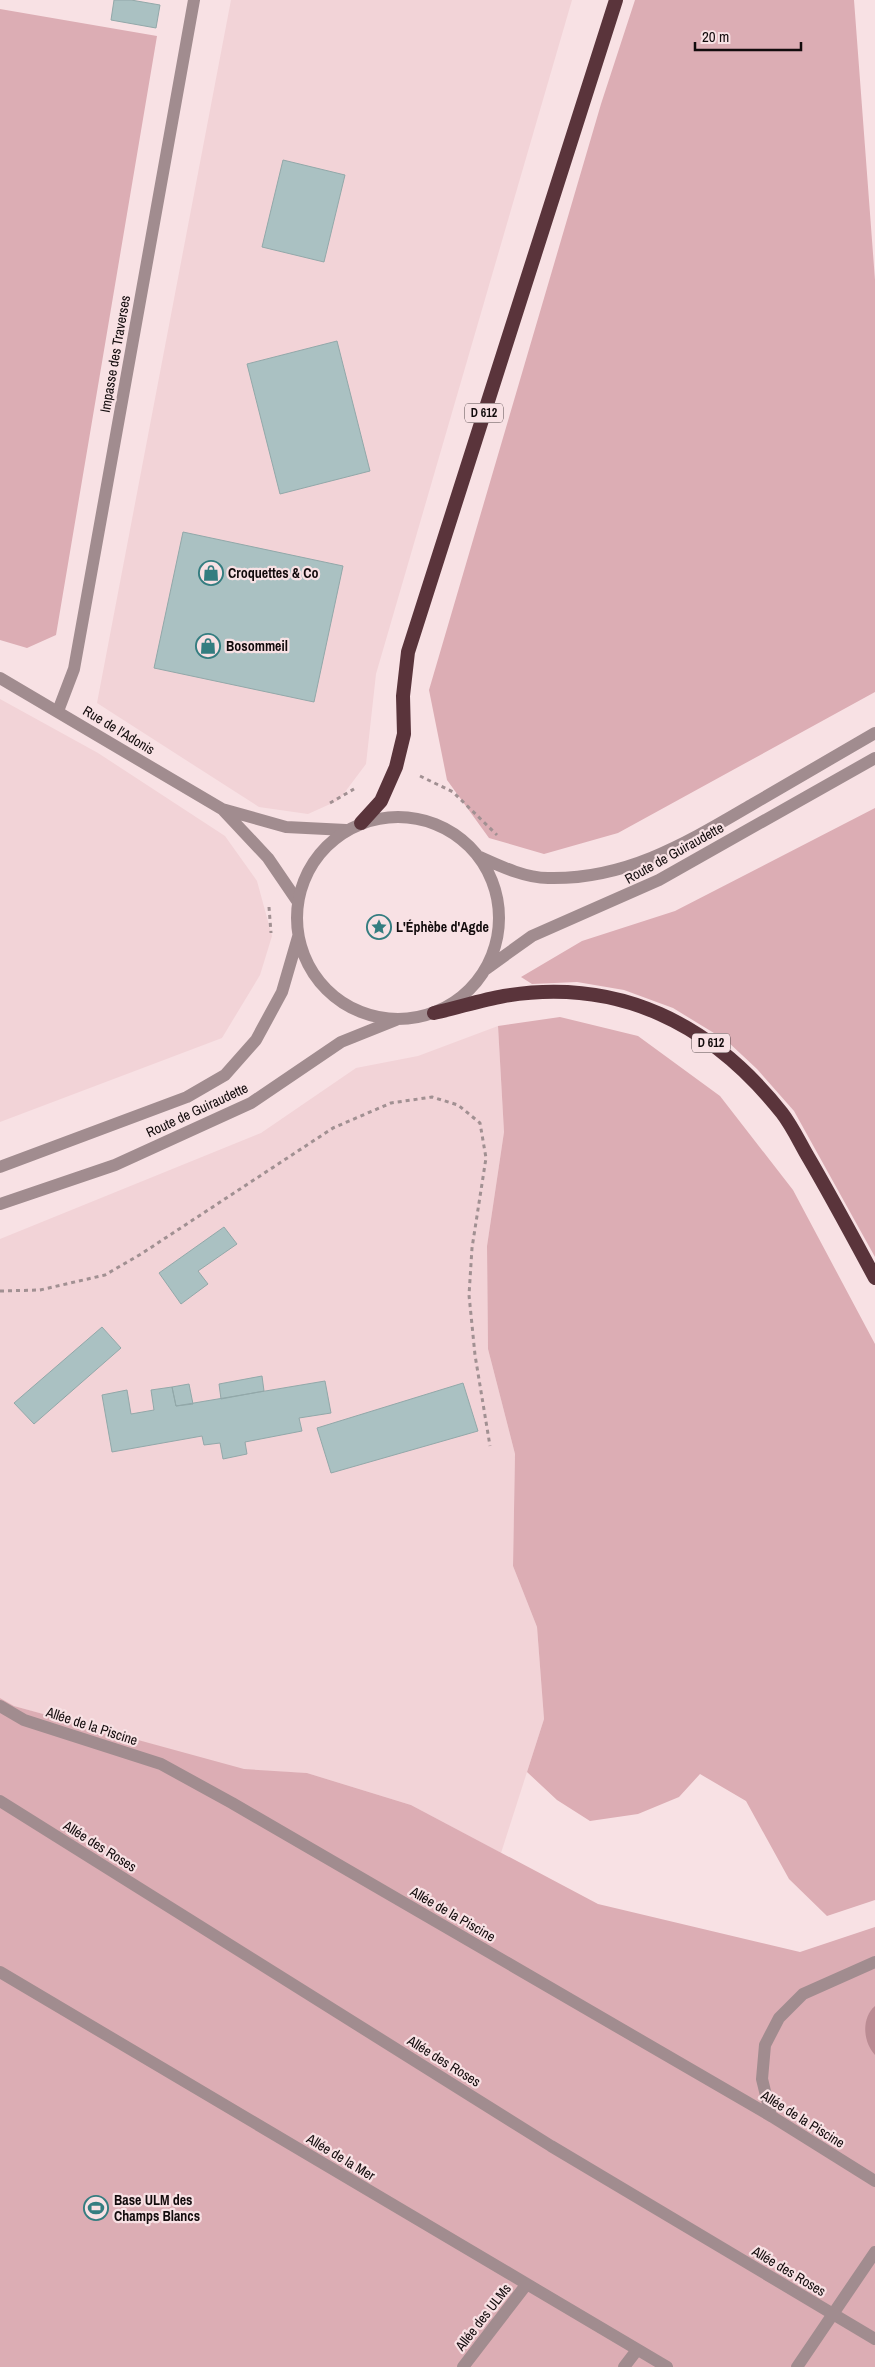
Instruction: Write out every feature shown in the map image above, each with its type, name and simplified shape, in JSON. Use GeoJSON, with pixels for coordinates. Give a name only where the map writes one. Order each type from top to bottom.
{"type":"FeatureCollection","features":[{"type":"Feature","properties":{"kind":"highway","name":"D 612"},"geometry":{"type":"LineString","coordinates":[[361,823],[381,801],[396,767],[404,734],[403,696],[408,652],[616,0]]}},
{"type":"Feature","properties":{"kind":"highway","name":"D 612"},"geometry":{"type":"LineString","coordinates":[[434,1014],[504,996],[559,992],[607,996],[652,1009],[703,1036],[742,1067],[783,1114],[875,1278]]}},
{"type":"Feature","properties":{"kind":"street","name":"Impasse des Traverses"},"geometry":{"type":"LineString","coordinates":[[58,711],[74,669],[194,0]]}},
{"type":"Feature","properties":{"kind":"street","name":"Rue de l'Adonis"},"geometry":{"type":"LineString","coordinates":[[0,678],[222,810],[268,858],[298,902]]}},
{"type":"Feature","properties":{"kind":"street","name":"Route de Guiraudette"},"geometry":{"type":"LineString","coordinates":[[480,857],[506,869],[547,878],[599,874],[651,859],[685,843],[875,734]]}},
{"type":"Feature","properties":{"kind":"street","name":"Route de Guiraudette"},"geometry":{"type":"LineString","coordinates":[[486,969],[532,936],[573,916],[618,900],[659,880],[875,758]]}},
{"type":"Feature","properties":{"kind":"street","name":"Rue de l'Adonis"},"geometry":{"type":"LineString","coordinates":[[222,810],[286,827],[346,830]]}},
{"type":"Feature","properties":{"kind":"street"},"geometry":{"type":"LineString","coordinates":[[394,816],[426,820],[456,834],[480,857],[494,883],[500,912],[497,942],[486,969],[464,996],[434,1014],[396,1020],[362,1014],[332,996],[310,970],[298,938],[298,902],[306,874],[322,849],[346,830],[361,823],[394,816]]}},
{"type":"Feature","properties":{"kind":"street","name":"Route de Guiraudette"},"geometry":{"type":"LineString","coordinates":[[0,1167],[187,1097],[225,1075],[256,1040],[282,992],[298,938]]}},
{"type":"Feature","properties":{"kind":"street","name":"Route de Guiraudette"},"geometry":{"type":"LineString","coordinates":[[0,1204],[115,1165],[251,1103],[341,1042],[396,1020]]}},
{"type":"Feature","properties":{"kind":"street","name":"Allée de la Piscine"},"geometry":{"type":"LineString","coordinates":[[0,1706],[24,1720],[161,1764],[232,1803],[771,2116],[875,2181]]}},
{"type":"Feature","properties":{"kind":"street","name":"Allée des Roses"},"geometry":{"type":"LineString","coordinates":[[0,1802],[551,2146],[875,2339]]}},
{"type":"Feature","properties":{"kind":"street"},"geometry":{"type":"LineString","coordinates":[[771,2116],[762,2080],[765,2045],[780,2018],[803,1994],[875,1962]]}},
{"type":"Feature","properties":{"kind":"street","name":"Allée de la Mer"},"geometry":{"type":"LineString","coordinates":[[0,1972],[667,2367]]}},
{"type":"Feature","properties":{"kind":"street"},"geometry":{"type":"LineString","coordinates":[[797,2367],[875,2252]]}},
{"type":"Feature","properties":{"kind":"street","name":"Allée des ULMs"},"geometry":{"type":"LineString","coordinates":[[463,2367],[526,2285]]}},
{"type":"Feature","properties":{"kind":"street"},"geometry":{"type":"LineString","coordinates":[[624,2367],[637,2350]]}},
{"type":"Feature","properties":{"kind":"path"},"geometry":{"type":"LineString","coordinates":[[396,767],[453,792],[504,842]]}},
{"type":"Feature","properties":{"kind":"path"},"geometry":{"type":"LineString","coordinates":[[324,805],[349,793],[360,784]]}},
{"type":"Feature","properties":{"kind":"path"},"geometry":{"type":"LineString","coordinates":[[269,904],[272,936]]}},
{"type":"Feature","properties":{"kind":"path"},"geometry":{"type":"LineString","coordinates":[[0,1291],[40,1290],[105,1275],[141,1254],[333,1128],[391,1103],[432,1097],[458,1105],[480,1124],[486,1158],[472,1248],[469,1295],[475,1355],[490,1446]]}},
{"type":"Feature","properties":{"kind":"shaded area"},"geometry":{"type":"Polygon","coordinates":[[[231,0],[572,0],[376,674],[366,764],[339,800],[308,814],[259,807],[97,703],[231,0]]]}},
{"type":"Feature","properties":{"kind":"shaded area"},"geometry":{"type":"Polygon","coordinates":[[[635,0],[854,0],[875,280],[875,692],[618,833],[544,854],[489,838],[447,780],[429,690],[601,104],[635,0]]]}},
{"type":"Feature","properties":{"kind":"shaded area"},"geometry":{"type":"Polygon","coordinates":[[[0,9],[157,36],[56,635],[27,648],[0,640],[0,9]]]}},
{"type":"Feature","properties":{"kind":"shaded area"},"geometry":{"type":"Polygon","coordinates":[[[0,699],[98,753],[225,836],[257,881],[272,936],[260,975],[222,1038],[0,1122],[0,699]]]}},
{"type":"Feature","properties":{"kind":"shaded area"},"geometry":{"type":"Polygon","coordinates":[[[875,808],[875,1257],[794,1111],[757,1069],[727,1041],[673,1008],[624,990],[577,982],[532,984],[521,977],[582,941],[675,911],[875,808]]]}},
{"type":"Feature","properties":{"kind":"shaded area"},"geometry":{"type":"Polygon","coordinates":[[[560,1017],[638,1036],[720,1096],[793,1190],[875,1344],[875,1900],[827,1916],[789,1879],[746,1801],[700,1774],[679,1797],[638,1814],[590,1821],[557,1800],[527,1772],[544,1719],[537,1627],[513,1566],[515,1454],[488,1349],[487,1246],[504,1132],[498,1026],[560,1017]]]}},
{"type":"Feature","properties":{"kind":"shaded area"},"geometry":{"type":"Polygon","coordinates":[[[498,1026],[504,1132],[487,1246],[488,1349],[515,1454],[513,1566],[537,1627],[544,1719],[501,1853],[411,1805],[307,1773],[244,1770],[14,1706],[0,1698],[0,1239],[261,1133],[356,1068],[418,1056],[498,1026]]]}},
{"type":"Feature","properties":{"kind":"shaded area"},"geometry":{"type":"Polygon","coordinates":[[[0,1698],[14,1706],[244,1769],[307,1773],[411,1805],[598,1904],[800,1952],[875,1927],[875,2367],[0,2367],[0,1698]]]}},
{"type":"Feature","properties":{"kind":"shaded area"},"geometry":{"type":"Polygon","coordinates":[[[875,2006],[875,2055],[868,2044],[865,2030],[867,2017],[875,2006]]]}},
{"type":"Feature","properties":{"kind":"building"},"geometry":{"type":"Polygon","coordinates":[[[114,0],[131,0],[160,5],[156,28],[111,20],[114,0]]]}},
{"type":"Feature","properties":{"kind":"building"},"geometry":{"type":"Polygon","coordinates":[[[283,160],[345,175],[324,262],[262,247],[283,160]]]}},
{"type":"Feature","properties":{"kind":"building"},"geometry":{"type":"Polygon","coordinates":[[[337,341],[370,471],[280,494],[247,364],[337,341]]]}},
{"type":"Feature","properties":{"kind":"building"},"geometry":{"type":"Polygon","coordinates":[[[183,532],[343,566],[314,702],[154,668],[183,532]]]}},
{"type":"Feature","properties":{"kind":"building"},"geometry":{"type":"Polygon","coordinates":[[[224,1227],[237,1244],[198,1271],[208,1284],[181,1304],[159,1273],[224,1227]]]}},
{"type":"Feature","properties":{"kind":"building"},"geometry":{"type":"Polygon","coordinates":[[[102,1327],[121,1348],[34,1424],[14,1403],[102,1327]]]}},
{"type":"Feature","properties":{"kind":"building"},"geometry":{"type":"Polygon","coordinates":[[[262,1376],[264,1391],[221,1399],[219,1384],[262,1376]]]}},
{"type":"Feature","properties":{"kind":"building"},"geometry":{"type":"Polygon","coordinates":[[[325,1381],[331,1413],[299,1418],[302,1431],[245,1442],[247,1454],[223,1459],[220,1443],[204,1445],[202,1436],[112,1452],[102,1395],[127,1390],[131,1414],[154,1410],[151,1390],[172,1387],[176,1406],[325,1381]]]}},
{"type":"Feature","properties":{"kind":"building"},"geometry":{"type":"Polygon","coordinates":[[[463,1383],[478,1431],[331,1473],[317,1428],[463,1383]]]}},
{"type":"Feature","properties":{"kind":"building"},"geometry":{"type":"Polygon","coordinates":[[[189,1384],[193,1404],[176,1406],[172,1387],[189,1384]]]}},
{"type":"Feature","properties":{"kind":"place","name":"Croquettes & Co"},"geometry":{"type":"Point","coordinates":[211,573]}},
{"type":"Feature","properties":{"kind":"place","name":"Bosommeil"},"geometry":{"type":"Point","coordinates":[208,646]}},
{"type":"Feature","properties":{"kind":"place","name":"L'Éphèbe d'Agde"},"geometry":{"type":"Point","coordinates":[379,927]}},
{"type":"Feature","properties":{"kind":"place","name":"Base ULM des Champs Blancs"},"geometry":{"type":"Point","coordinates":[96,2208]}}]}
